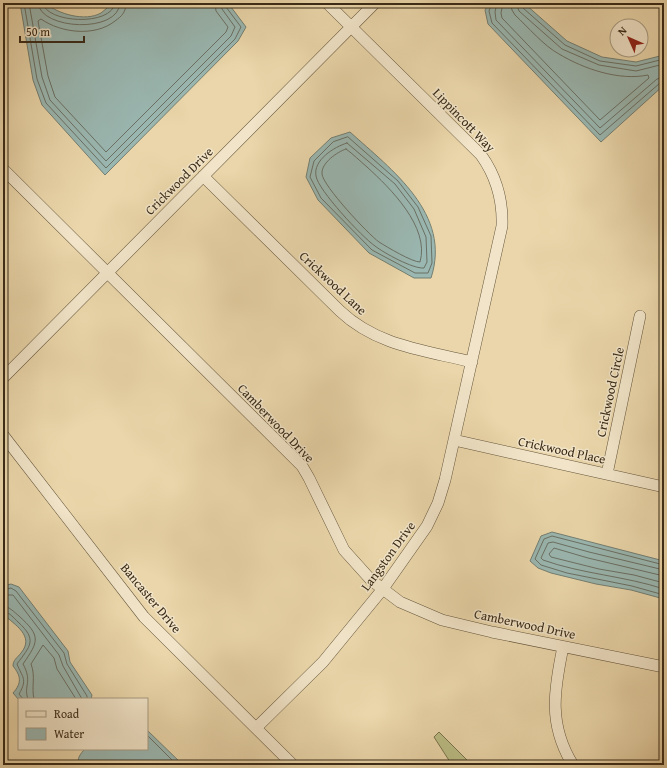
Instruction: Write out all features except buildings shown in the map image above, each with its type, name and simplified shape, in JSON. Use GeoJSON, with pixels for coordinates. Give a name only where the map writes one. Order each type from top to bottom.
{"type":"FeatureCollection","features":[{"type":"Feature","properties":{"kind":"street","name":"Lippincott Way"},"geometry":{"type":"LineString","coordinates":[[327,3],[473,146],[495,179],[500,198],[502,226],[472,362]]}},
{"type":"Feature","properties":{"kind":"street","name":"Crickwood Drive"},"geometry":{"type":"LineString","coordinates":[[3,378],[375,3]]}},
{"type":"Feature","properties":{"kind":"street","name":"Camberwood Drive"},"geometry":{"type":"LineString","coordinates":[[3,169],[107,274],[302,466],[344,550],[382,590],[407,606],[442,620],[563,647],[664,667]]}},
{"type":"Feature","properties":{"kind":"street","name":"Crickwood Lane"},"geometry":{"type":"LineString","coordinates":[[203,176],[359,327],[384,341],[472,362]]}},
{"type":"Feature","properties":{"kind":"street","name":"Crickwood Circle"},"geometry":{"type":"LineString","coordinates":[[607,474],[640,316]]}},
{"type":"Feature","properties":{"kind":"street","name":"Langston Drive"},"geometry":{"type":"LineString","coordinates":[[256,728],[323,662],[382,590],[423,532],[435,511],[444,484],[472,362]]}},
{"type":"Feature","properties":{"kind":"street","name":"Bancaster Drive"},"geometry":{"type":"LineString","coordinates":[[3,435],[144,617],[293,765]]}},
{"type":"Feature","properties":{"kind":"street","name":"Crickwood Place"},"geometry":{"type":"LineString","coordinates":[[454,440],[664,487]]}},
{"type":"Feature","properties":{"kind":"street"},"geometry":{"type":"LineString","coordinates":[[563,647],[555,688],[554,712],[560,739],[573,765]]}},
{"type":"Feature","properties":{"kind":"green space"},"geometry":{"type":"Polygon","coordinates":[[[439,732],[472,765],[452,765],[434,737],[439,732]]]}},
{"type":"Feature","properties":{"kind":"water"},"geometry":{"type":"Polygon","coordinates":[[[20,3],[45,3],[50,7],[72,16],[87,17],[95,16],[101,13],[113,3],[228,3],[246,27],[238,41],[105,175],[42,105],[33,80],[20,3]]]}},
{"type":"Feature","properties":{"kind":"water"},"geometry":{"type":"Polygon","coordinates":[[[489,3],[525,4],[567,41],[602,57],[636,62],[664,55],[664,85],[601,142],[488,24],[485,10],[489,3]]]}},
{"type":"Feature","properties":{"kind":"water"},"geometry":{"type":"Polygon","coordinates":[[[350,132],[400,178],[414,195],[426,214],[433,234],[435,255],[431,278],[414,278],[369,253],[318,200],[306,177],[310,158],[331,138],[350,132]]]}},
{"type":"Feature","properties":{"kind":"water"},"geometry":{"type":"Polygon","coordinates":[[[552,532],[664,561],[664,599],[631,590],[596,584],[551,573],[538,568],[530,561],[541,536],[552,532]]]}},
{"type":"Feature","properties":{"kind":"water"},"geometry":{"type":"Polygon","coordinates":[[[11,584],[19,587],[68,651],[70,662],[92,695],[91,698],[18,699],[13,693],[18,686],[19,676],[13,664],[25,647],[26,641],[22,631],[3,614],[3,586],[11,584]]]}},
{"type":"Feature","properties":{"kind":"water"},"geometry":{"type":"Polygon","coordinates":[[[148,731],[183,765],[79,765],[78,763],[84,750],[148,750],[148,731]]]}}]}
